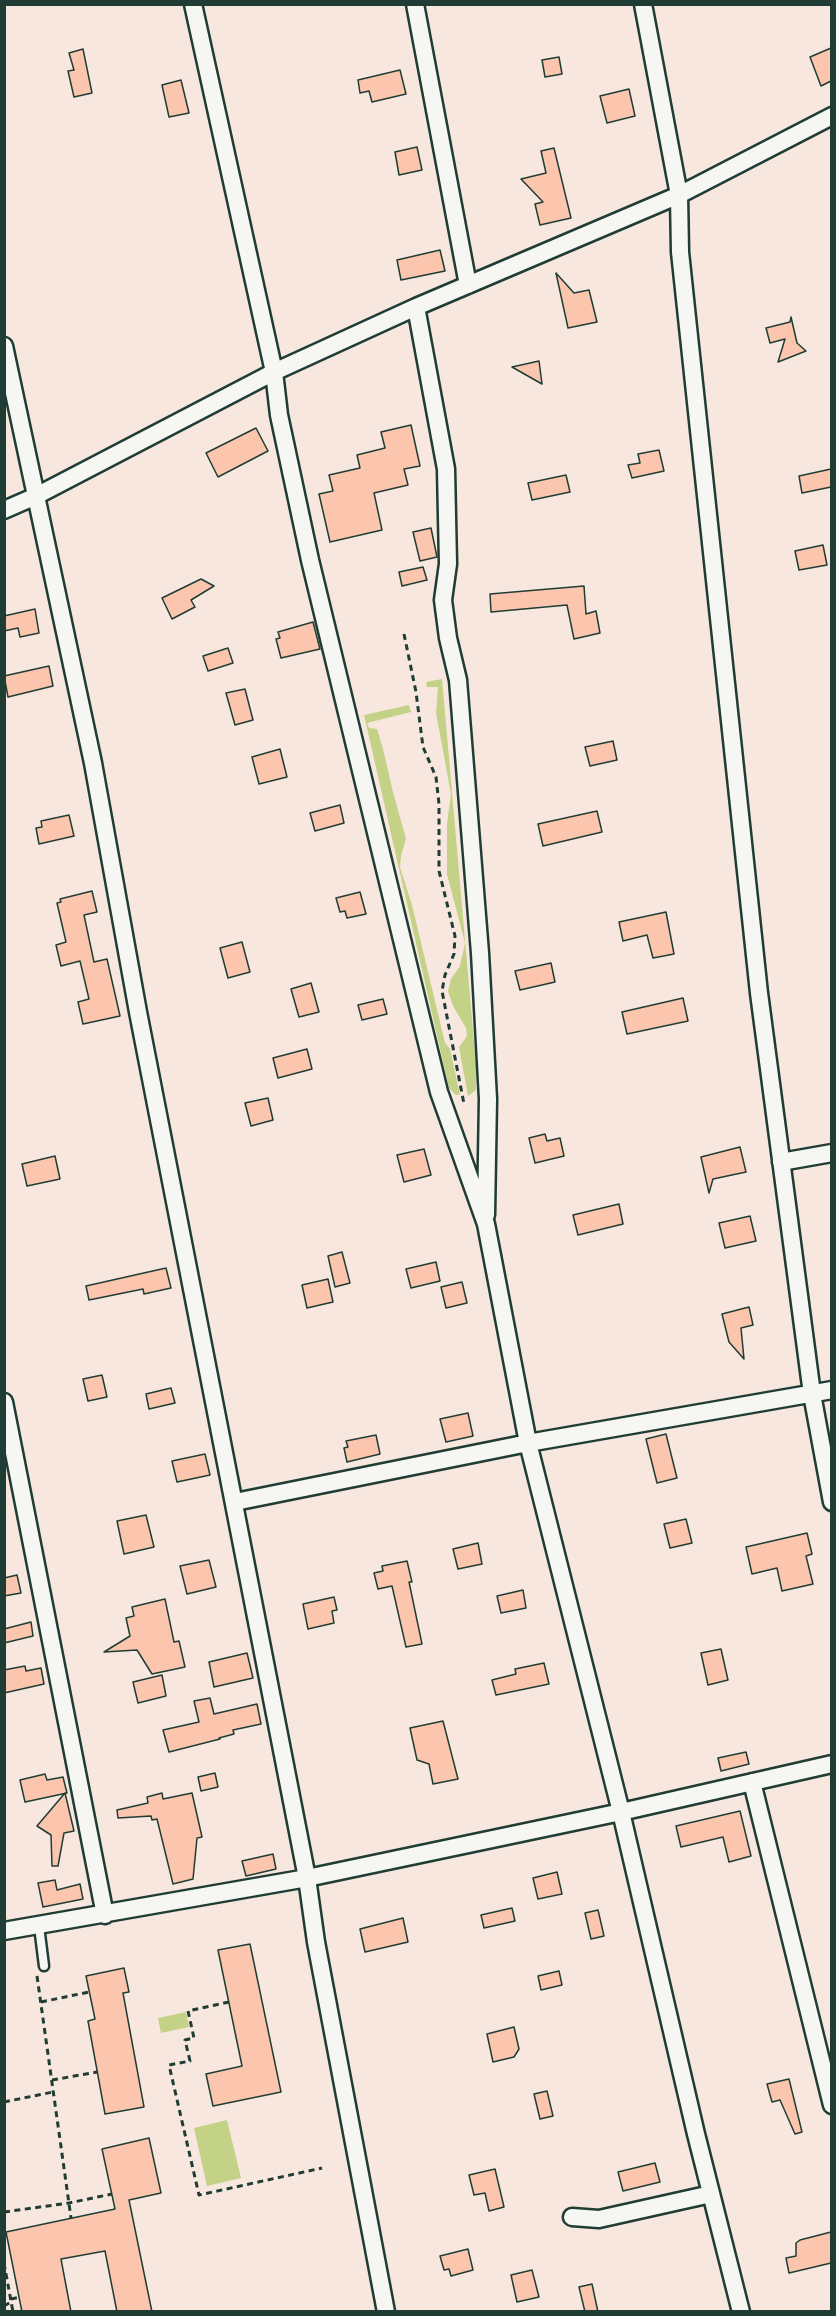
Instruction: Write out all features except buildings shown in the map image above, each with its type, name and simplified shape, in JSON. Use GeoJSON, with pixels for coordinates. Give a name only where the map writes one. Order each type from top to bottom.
{"type":"FeatureCollection","features":[{"type":"Feature","properties":{"kind":"street"},"geometry":{"type":"LineString","coordinates":[[193,4],[274,372],[279,415],[310,560],[444,1107],[486,1224],[528,1443],[621,1812],[741,2312]]}},
{"type":"Feature","properties":{"kind":"street"},"geometry":{"type":"LineString","coordinates":[[415,4],[468,285]]}},
{"type":"Feature","properties":{"kind":"street"},"geometry":{"type":"LineString","coordinates":[[644,4],[679,195],[680,252],[759,993],[812,1394],[831,1502]]}},
{"type":"Feature","properties":{"kind":"street"},"geometry":{"type":"LineString","coordinates":[[4,510],[36,496],[274,372],[417,307],[679,195],[831,116]]}},
{"type":"Feature","properties":{"kind":"street"},"geometry":{"type":"LineString","coordinates":[[417,307],[446,469],[448,564],[443,600],[448,638],[458,680],[480,953],[488,1099],[486,1224]]}},
{"type":"Feature","properties":{"kind":"street"},"geometry":{"type":"LineString","coordinates":[[4,346],[93,763],[138,1012],[307,1878],[316,1942],[386,2312]]}},
{"type":"Feature","properties":{"kind":"street"},"geometry":{"type":"LineString","coordinates":[[781,1162],[831,1153]]}},
{"type":"Feature","properties":{"kind":"street"},"geometry":{"type":"LineString","coordinates":[[235,1502],[528,1443],[831,1390]]}},
{"type":"Feature","properties":{"kind":"street"},"geometry":{"type":"LineString","coordinates":[[4,1402],[105,1915]]}},
{"type":"Feature","properties":{"kind":"street"},"geometry":{"type":"LineString","coordinates":[[4,1931],[307,1878],[621,1812],[831,1764]]}},
{"type":"Feature","properties":{"kind":"street"},"geometry":{"type":"LineString","coordinates":[[752,1782],[831,2105]]}},
{"type":"Feature","properties":{"kind":"street"},"geometry":{"type":"LineString","coordinates":[[572,2217],[599,2219],[711,2194]]}},
{"type":"Feature","properties":{"kind":"lane"},"geometry":{"type":"LineString","coordinates":[[39,1926],[44,1966]]}},
{"type":"Feature","properties":{"kind":"path"},"geometry":{"type":"LineString","coordinates":[[404,634],[416,692],[423,747],[436,777],[439,804],[439,871],[455,936],[454,954],[445,975],[442,991],[464,1104]]}},
{"type":"Feature","properties":{"kind":"path"},"geometry":{"type":"LineString","coordinates":[[444,1107],[488,1099]]}},
{"type":"Feature","properties":{"kind":"path"},"geometry":{"type":"LineString","coordinates":[[44,1966],[44,1972],[37,1973],[71,2218]]}},
{"type":"Feature","properties":{"kind":"path"},"geometry":{"type":"LineString","coordinates":[[41,2002],[89,1992]]}},
{"type":"Feature","properties":{"kind":"path"},"geometry":{"type":"LineString","coordinates":[[229,2002],[188,2011],[194,2038],[185,2040],[190,2061],[170,2065],[199,2195],[322,2168]]}},
{"type":"Feature","properties":{"kind":"path"},"geometry":{"type":"LineString","coordinates":[[52,2080],[97,2072]]}},
{"type":"Feature","properties":{"kind":"path"},"geometry":{"type":"LineString","coordinates":[[4,2102],[53,2092]]}},
{"type":"Feature","properties":{"kind":"path"},"geometry":{"type":"LineString","coordinates":[[4,2212],[69,2203],[112,2194]]}},
{"type":"Feature","properties":{"kind":"path"},"geometry":{"type":"LineString","coordinates":[[4,2263],[13,2312]]}},
{"type":"Feature","properties":{"kind":"path"},"geometry":{"type":"LineString","coordinates":[[4,2306],[20,2297]]}},
{"type":"Feature","properties":{"kind":"green space"},"geometry":{"type":"Polygon","coordinates":[[[442,679],[476,1065],[476,1090],[468,1096],[459,1047],[467,1036],[466,1028],[453,1006],[448,991],[451,979],[460,966],[465,943],[447,874],[447,824],[451,794],[436,713],[438,687],[427,687],[426,682],[442,679]]]}},
{"type":"Feature","properties":{"kind":"green space"},"geometry":{"type":"Polygon","coordinates":[[[409,705],[411,712],[367,723],[369,728],[377,729],[406,839],[400,867],[412,905],[445,1043],[450,1049],[460,1095],[456,1095],[449,1088],[364,715],[409,705]]]}},
{"type":"Feature","properties":{"kind":"green space"},"geometry":{"type":"Polygon","coordinates":[[[186,2012],[189,2027],[161,2033],[158,2018],[186,2012]]]}},
{"type":"Feature","properties":{"kind":"green space"},"geometry":{"type":"Polygon","coordinates":[[[227,2120],[241,2178],[207,2186],[194,2128],[227,2120]]]}}]}
